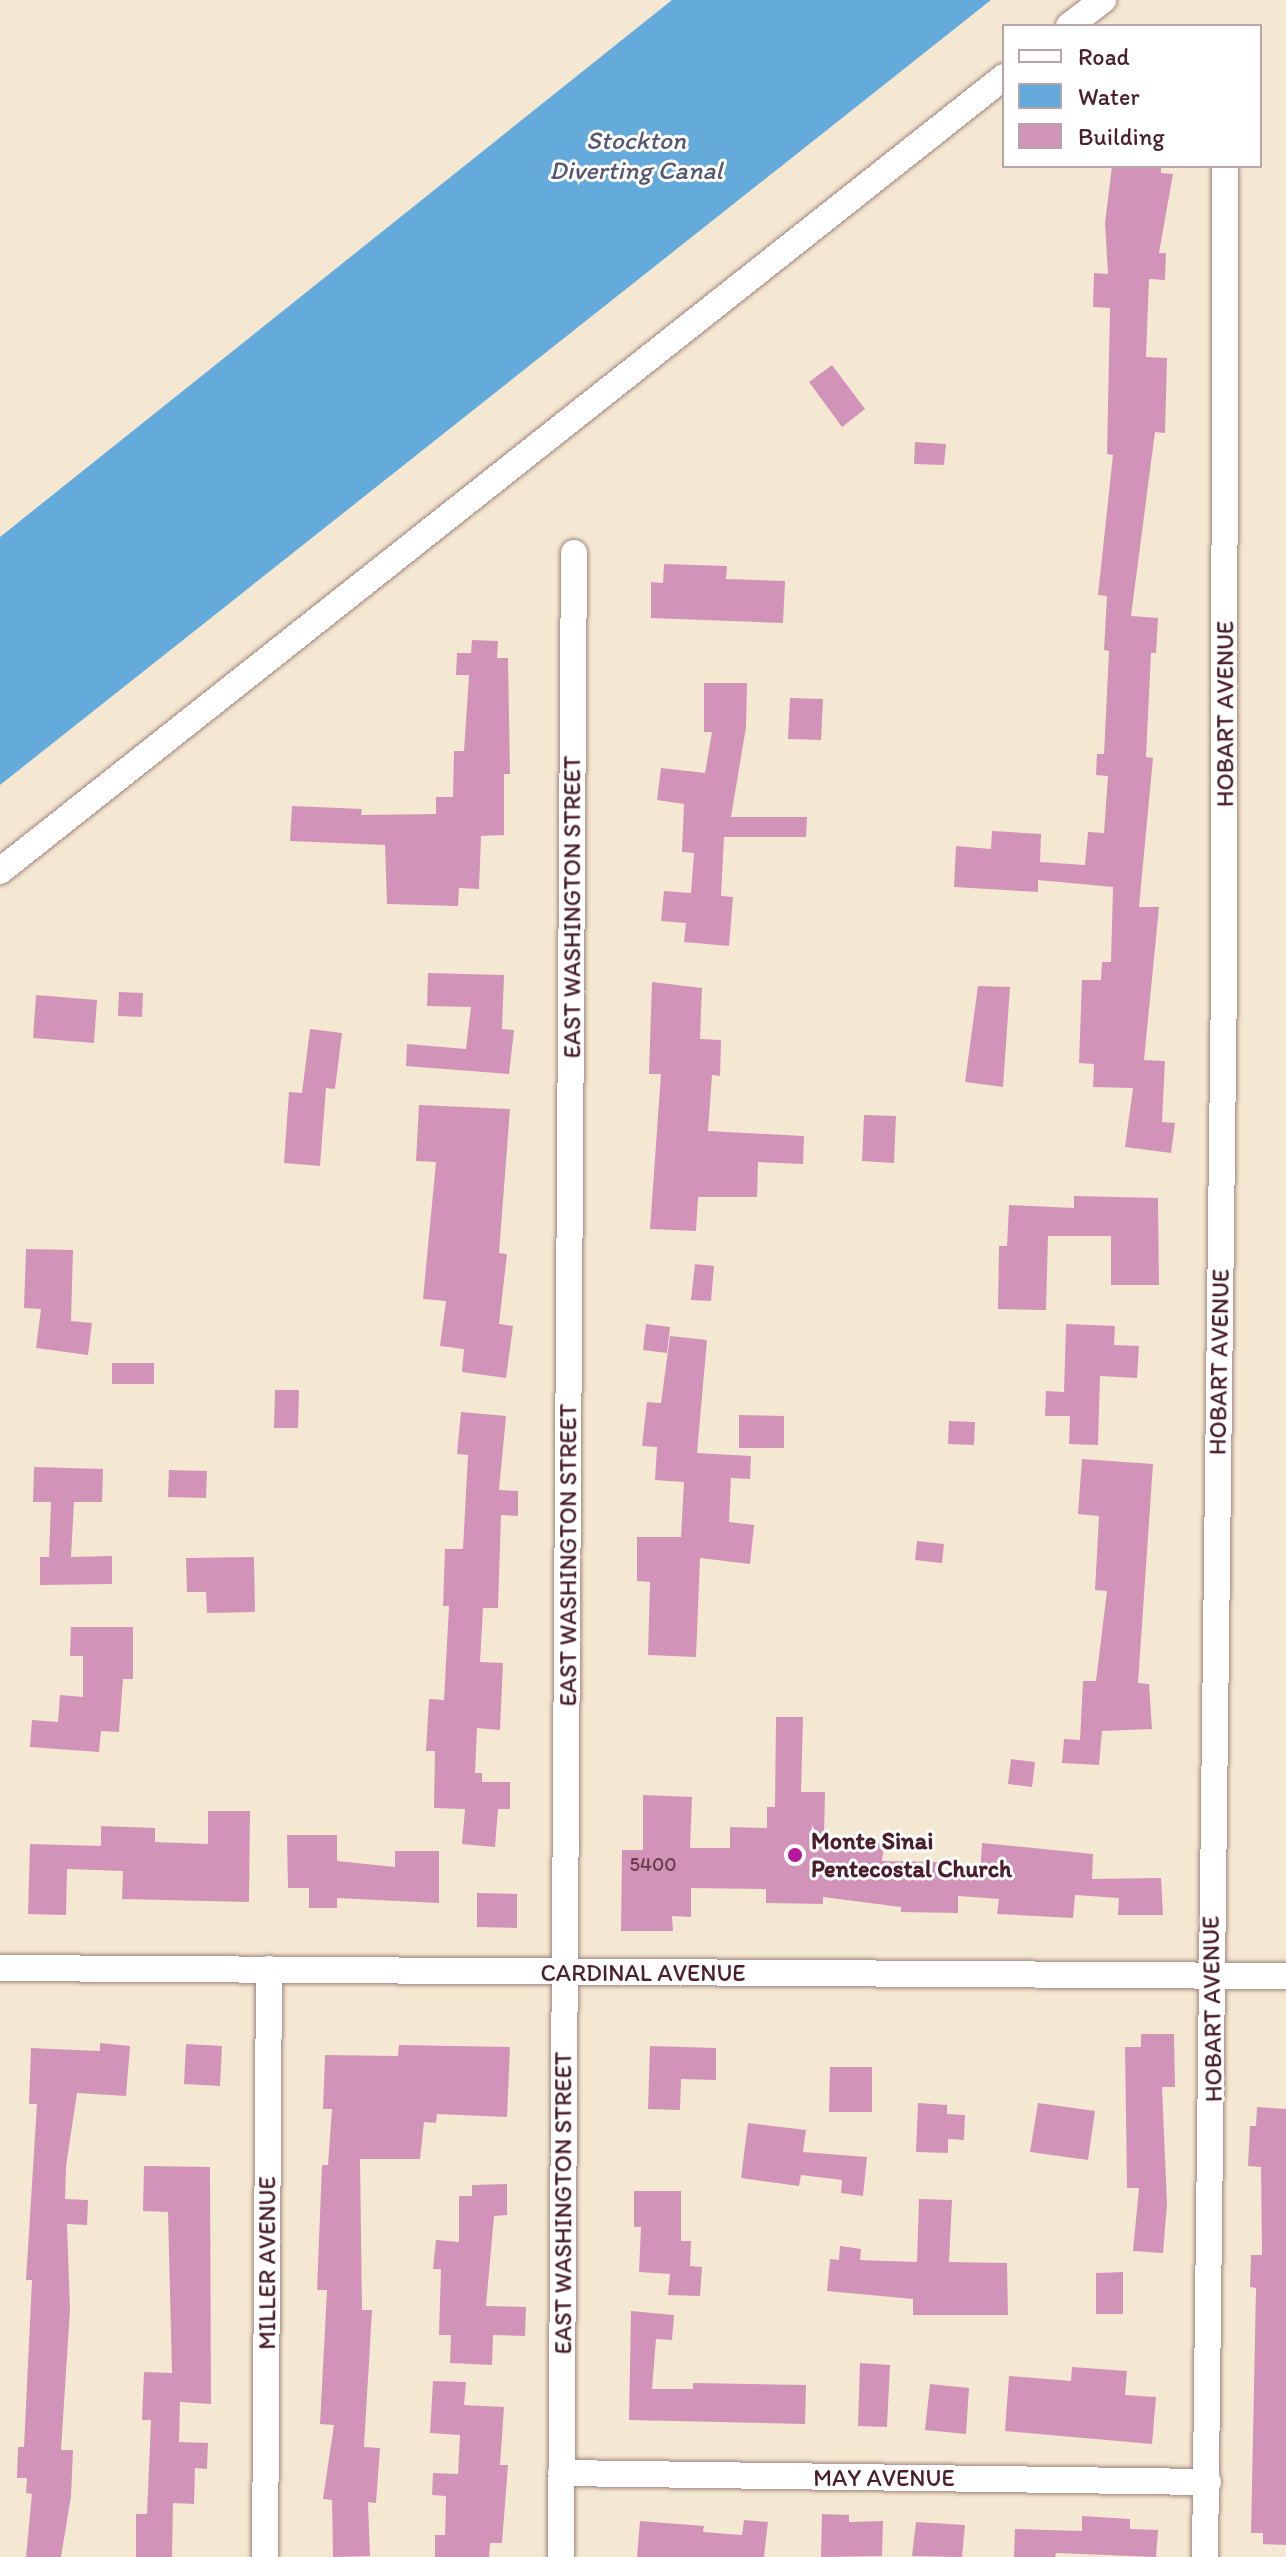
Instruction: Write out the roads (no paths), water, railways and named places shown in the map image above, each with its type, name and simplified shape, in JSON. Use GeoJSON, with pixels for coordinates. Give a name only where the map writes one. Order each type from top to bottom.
{"type":"FeatureCollection","features":[{"type":"Feature","properties":{"kind":"street"},"geometry":{"type":"LineString","coordinates":[[1072,24],[1103,0]]}},
{"type":"Feature","properties":{"kind":"street"},"geometry":{"type":"LineString","coordinates":[[0,871],[1002,79]]}},
{"type":"Feature","properties":{"kind":"street","name":"HOBART AVENUE"},"geometry":{"type":"LineString","coordinates":[[1205,2557],[1224,978],[1225,168]]}},
{"type":"Feature","properties":{"kind":"street","name":"EAST WASHINGTON STREET"},"geometry":{"type":"LineString","coordinates":[[561,2557],[574,553]]}},
{"type":"Feature","properties":{"kind":"street","name":"CARDINAL AVENUE"},"geometry":{"type":"LineString","coordinates":[[0,1968],[1286,1976]]}},
{"type":"Feature","properties":{"kind":"street","name":"MILLER AVENUE"},"geometry":{"type":"LineString","coordinates":[[265,2557],[269,1969]]}},
{"type":"Feature","properties":{"kind":"street","name":"MAY AVENUE"},"geometry":{"type":"LineString","coordinates":[[561,2473],[1208,2482]]}},
{"type":"Feature","properties":{"kind":"water","name":"Stockton Diverting Canal"},"geometry":{"type":"Polygon","coordinates":[[[672,0],[991,0],[0,785],[0,537],[672,0]]]}},
{"type":"Feature","properties":{"kind":"place","name":"Monte Sinai Pentecostal Church"},"geometry":{"type":"Point","coordinates":[795,1855]}}]}
